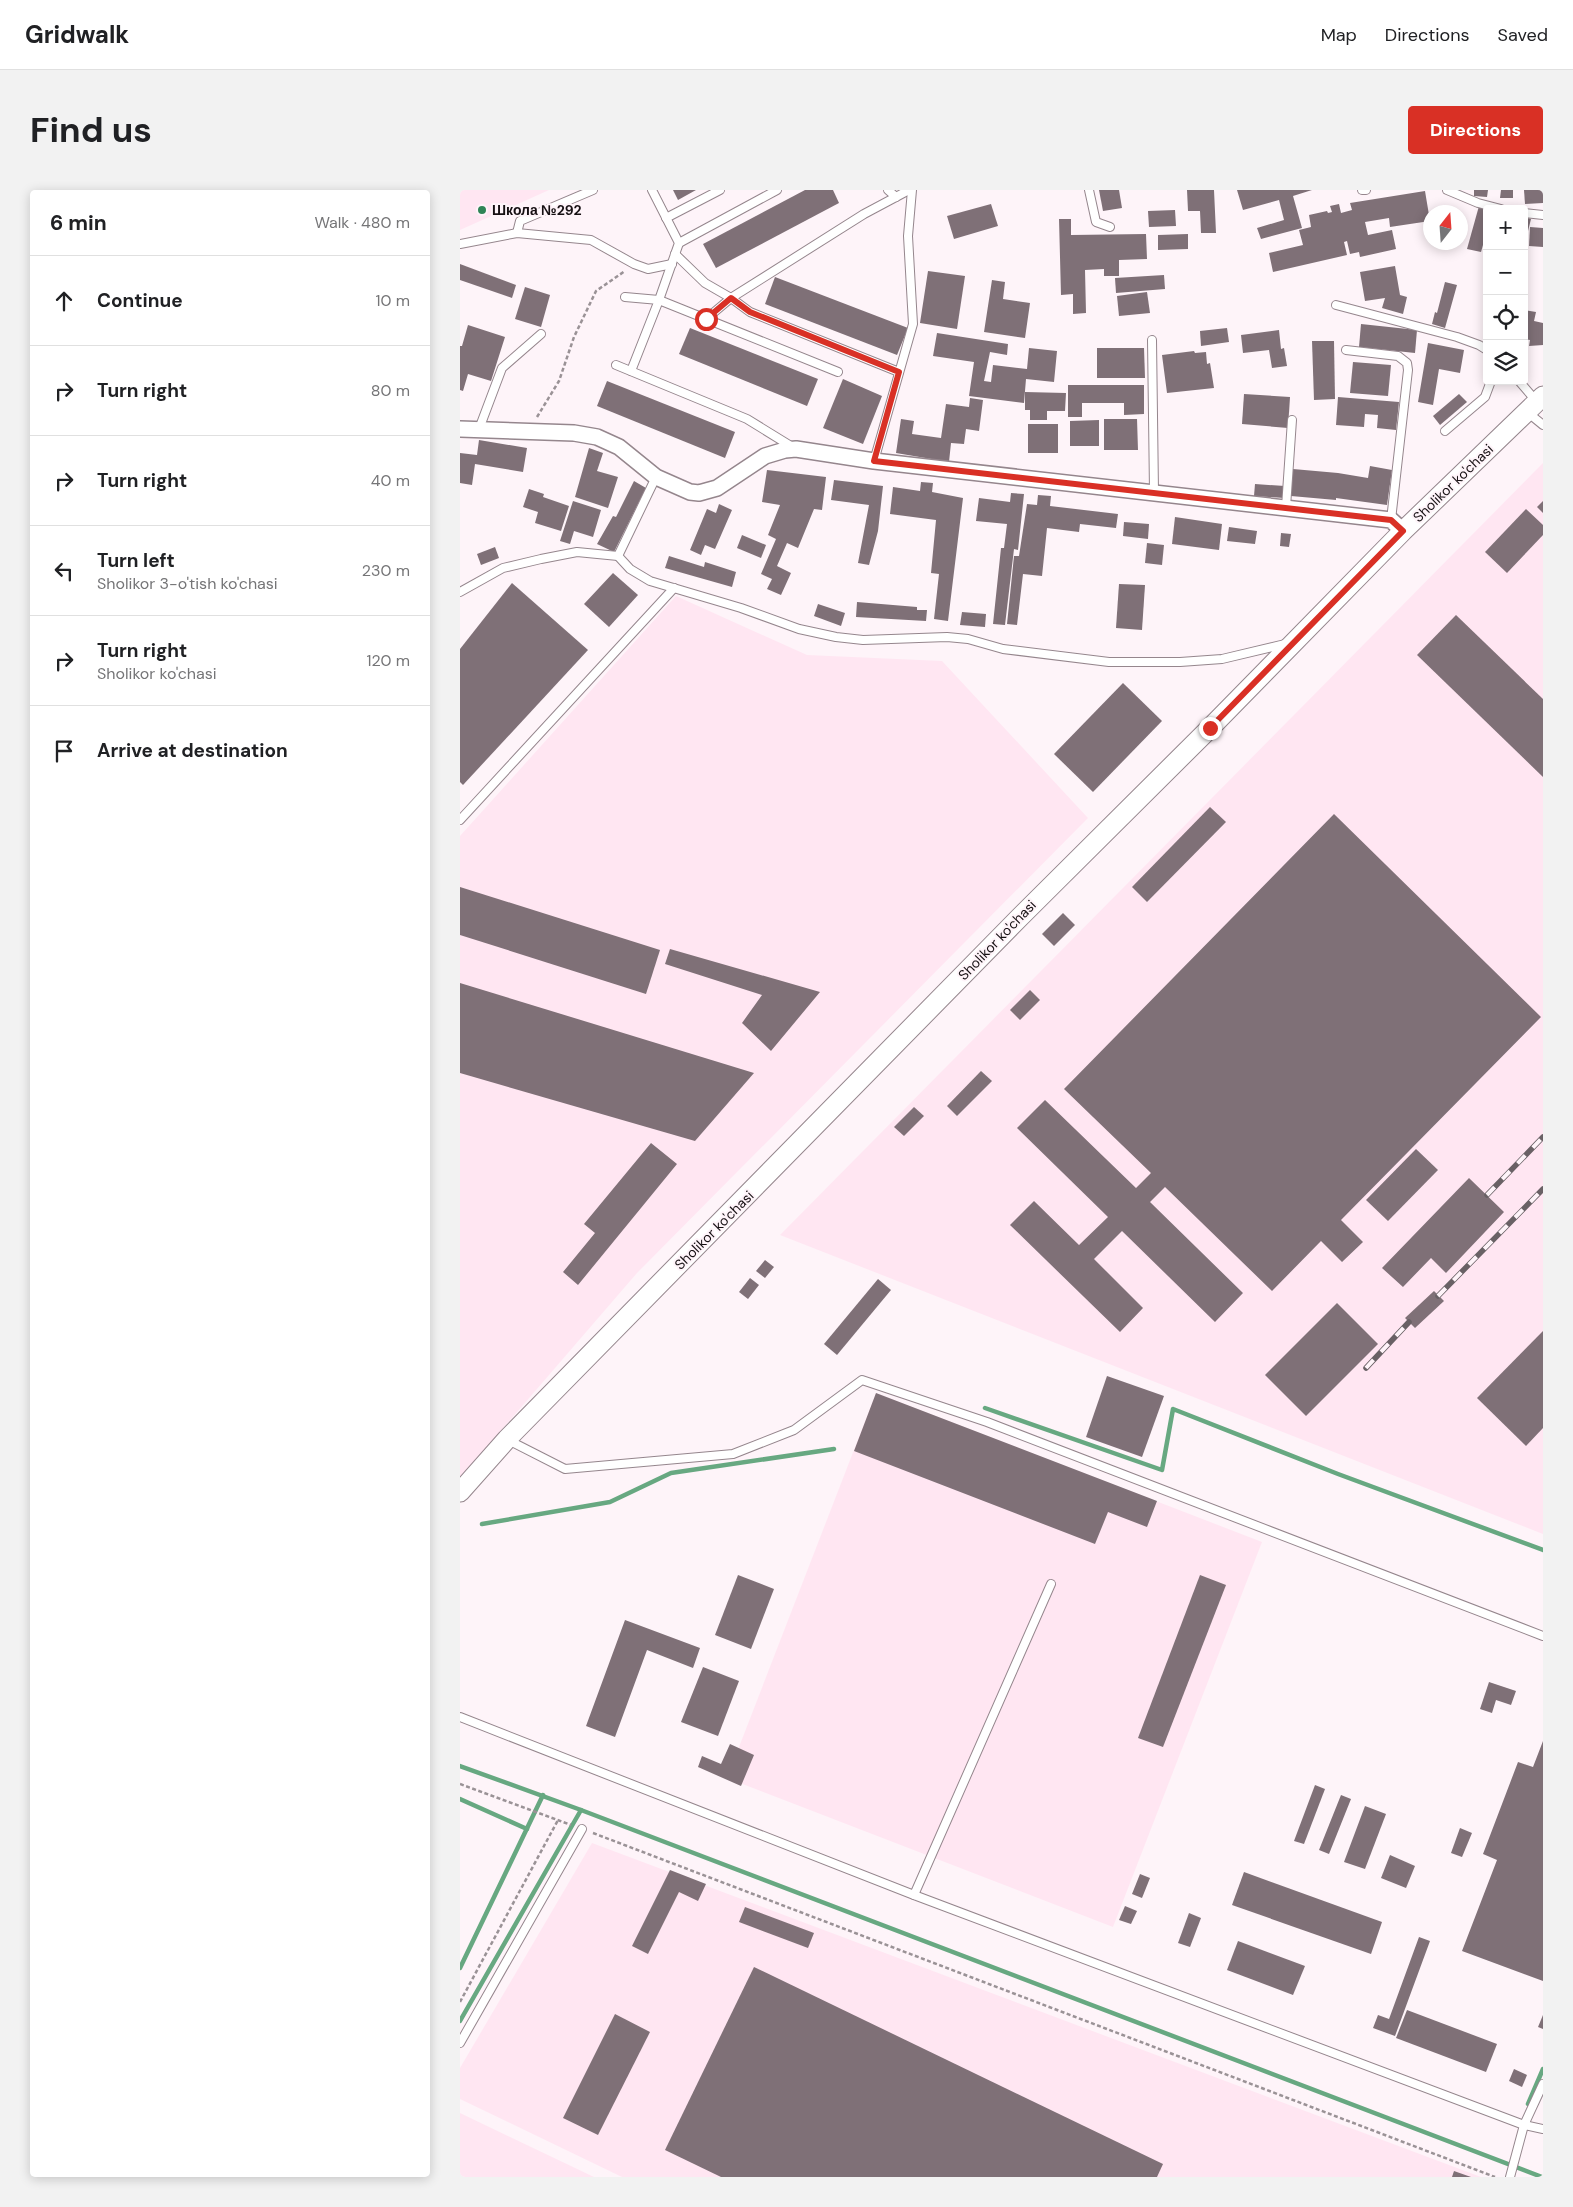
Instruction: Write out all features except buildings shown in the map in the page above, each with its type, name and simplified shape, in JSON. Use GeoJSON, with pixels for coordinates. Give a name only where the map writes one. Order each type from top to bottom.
{"type":"FeatureCollection","features":[{"type":"Feature","properties":{"kind":"street","name":"Sholikor ko'chasi"},"geometry":{"type":"LineString","coordinates":[[460,1492],[507,1439],[1013,924],[1294,642],[1397,526],[1536,403]]}},
{"type":"Feature","properties":{"kind":"street"},"geometry":{"type":"LineString","coordinates":[[466,427],[574,433],[597,437],[619,448],[656,477],[690,492],[699,493],[708,492],[765,456],[796,449],[874,461],[1286,508],[1397,526]]}},
{"type":"Feature","properties":{"kind":"lane"},"geometry":{"type":"LineString","coordinates":[[517,233],[520,221],[593,190]]}},
{"type":"Feature","properties":{"kind":"lane"},"geometry":{"type":"LineString","coordinates":[[652,190],[679,243]]}},
{"type":"Feature","properties":{"kind":"lane"},"geometry":{"type":"LineString","coordinates":[[666,218],[720,190]]}},
{"type":"Feature","properties":{"kind":"lane"},"geometry":{"type":"LineString","coordinates":[[631,371],[679,243],[777,190]]}},
{"type":"Feature","properties":{"kind":"lane"},"geometry":{"type":"LineString","coordinates":[[888,190],[896,197]]}},
{"type":"Feature","properties":{"kind":"lane"},"geometry":{"type":"LineString","coordinates":[[706,319],[731,298],[864,214],[911,190],[908,236],[913,324],[874,461]]}},
{"type":"Feature","properties":{"kind":"lane"},"geometry":{"type":"LineString","coordinates":[[1089,190],[1096,222],[1110,227]]}},
{"type":"Feature","properties":{"kind":"lane"},"geometry":{"type":"LineString","coordinates":[[1447,190],[1485,205]]}},
{"type":"Feature","properties":{"kind":"lane"},"geometry":{"type":"LineString","coordinates":[[1528,213],[1543,215]]}},
{"type":"Feature","properties":{"kind":"lane"},"geometry":{"type":"LineString","coordinates":[[460,244],[517,233],[591,240],[634,264],[648,269],[672,264]]}},
{"type":"Feature","properties":{"kind":"lane"},"geometry":{"type":"LineString","coordinates":[[675,254],[705,283],[750,312],[899,372]]}},
{"type":"Feature","properties":{"kind":"lane"},"geometry":{"type":"LineString","coordinates":[[625,297],[659,300],[838,372]]}},
{"type":"Feature","properties":{"kind":"lane"},"geometry":{"type":"LineString","coordinates":[[1336,305],[1457,338],[1483,348]]}},
{"type":"Feature","properties":{"kind":"lane"},"geometry":{"type":"LineString","coordinates":[[466,427],[502,368],[540,334]]}},
{"type":"Feature","properties":{"kind":"lane"},"geometry":{"type":"LineString","coordinates":[[1152,340],[1154,492]]}},
{"type":"Feature","properties":{"kind":"lane"},"geometry":{"type":"LineString","coordinates":[[1346,350],[1398,356],[1404,358],[1407,363],[1397,526]]}},
{"type":"Feature","properties":{"kind":"lane"},"geometry":{"type":"LineString","coordinates":[[616,365],[747,419],[796,449]]}},
{"type":"Feature","properties":{"kind":"lane"},"geometry":{"type":"LineString","coordinates":[[1445,431],[1485,397],[1490,385]]}},
{"type":"Feature","properties":{"kind":"lane"},"geometry":{"type":"LineString","coordinates":[[1522,385],[1536,403],[1543,425]]}},
{"type":"Feature","properties":{"kind":"lane"},"geometry":{"type":"LineString","coordinates":[[1286,508],[1292,420]]}},
{"type":"Feature","properties":{"kind":"lane"},"geometry":{"type":"LineString","coordinates":[[618,556],[656,477]]}},
{"type":"Feature","properties":{"kind":"lane"},"geometry":{"type":"LineString","coordinates":[[460,592],[503,568],[577,552],[618,556],[630,569],[650,581],[741,608],[799,629],[836,637],[863,640],[947,637],[968,639],[1004,649],[1108,662],[1180,662],[1222,658],[1294,642]]}},
{"type":"Feature","properties":{"kind":"lane"},"geometry":{"type":"LineString","coordinates":[[460,820],[674,588]]}},
{"type":"Feature","properties":{"kind":"lane"},"geometry":{"type":"LineString","coordinates":[[507,1439],[566,1469],[734,1454],[794,1430],[862,1380],[987,1422],[1543,1636]]}},
{"type":"Feature","properties":{"kind":"lane"},"geometry":{"type":"LineString","coordinates":[[914,1895],[1051,1584]]}},
{"type":"Feature","properties":{"kind":"lane"},"geometry":{"type":"LineString","coordinates":[[460,1718],[914,1895],[1524,2125],[1543,2130]]}},
{"type":"Feature","properties":{"kind":"lane"},"geometry":{"type":"LineString","coordinates":[[460,2043],[582,1829]]}},
{"type":"Feature","properties":{"kind":"lane"},"geometry":{"type":"LineString","coordinates":[[1510,2177],[1524,2125],[1543,2084]]}},
{"type":"Feature","properties":{"kind":"path"},"geometry":{"type":"LineString","coordinates":[[530,430],[559,382],[574,337],[596,291],[634,264]]}},
{"type":"Feature","properties":{"kind":"path"},"geometry":{"type":"LineString","coordinates":[[460,1784],[558,1820],[460,2002]]}},
{"type":"Feature","properties":{"kind":"path"},"geometry":{"type":"LineString","coordinates":[[582,1829],[1495,2177]]}},
{"type":"Feature","properties":{"kind":"shaded area","name":"Школа №292"},"geometry":{"type":"Polygon","coordinates":[[[460,190],[549,190],[460,230],[460,190]]]}},
{"type":"Feature","properties":{"kind":"shaded area"},"geometry":{"type":"Polygon","coordinates":[[[1543,463],[1543,1534],[780,1235],[1543,463]]]}},
{"type":"Feature","properties":{"kind":"shaded area"},"geometry":{"type":"Polygon","coordinates":[[[676,596],[807,655],[942,661],[1088,818],[637,1273],[460,1478],[460,836],[676,596]]]}},
{"type":"Feature","properties":{"kind":"shaded area"},"geometry":{"type":"Polygon","coordinates":[[[876,1393],[1262,1542],[1113,1927],[727,1778],[876,1393]]]}},
{"type":"Feature","properties":{"kind":"shaded area"},"geometry":{"type":"Polygon","coordinates":[[[592,1843],[1481,2177],[622,2177],[460,2099],[460,2068],[592,1843]]]}},
{"type":"Feature","properties":{"kind":"shaded area"},"geometry":{"type":"Polygon","coordinates":[[[460,2113],[594,2177],[460,2177],[460,2113]]]}},
{"type":"Feature","properties":{"kind":"waterway"},"geometry":{"type":"LineString","coordinates":[[985,1408],[1162,1470],[1173,1409],[1338,1474],[1543,1550]]}},
{"type":"Feature","properties":{"kind":"waterway"},"geometry":{"type":"LineString","coordinates":[[482,1524],[610,1502],[671,1473],[834,1449]]}},
{"type":"Feature","properties":{"kind":"waterway"},"geometry":{"type":"LineString","coordinates":[[460,1766],[581,1810],[1542,2177]]}},
{"type":"Feature","properties":{"kind":"waterway"},"geometry":{"type":"LineString","coordinates":[[460,1968],[543,1795]]}},
{"type":"Feature","properties":{"kind":"waterway"},"geometry":{"type":"LineString","coordinates":[[460,1799],[527,1829]]}},
{"type":"Feature","properties":{"kind":"waterway"},"geometry":{"type":"LineString","coordinates":[[460,2021],[581,1810]]}},
{"type":"Feature","properties":{"kind":"waterway"},"geometry":{"type":"LineString","coordinates":[[1528,2104],[1543,2069]]}},
{"type":"Feature","properties":{"kind":"railway"},"geometry":{"type":"LineString","coordinates":[[1487,1195],[1543,1137]]}},
{"type":"Feature","properties":{"kind":"railway"},"geometry":{"type":"LineString","coordinates":[[1438,1296],[1543,1189]]}},
{"type":"Feature","properties":{"kind":"railway"},"geometry":{"type":"LineString","coordinates":[[1366,1368],[1409,1322]]}},
{"type":"Feature","properties":{"kind":"place","name":"Школа №292"},"geometry":{"type":"Point","coordinates":[482,210]}},
{"type":"Feature","properties":{"kind":"route"},"geometry":{"type":"LineString","coordinates":[[706,319],[731,298],[750,312],[899,372],[874,461],[1391,520],[1403,531],[1210,728]]}}]}
